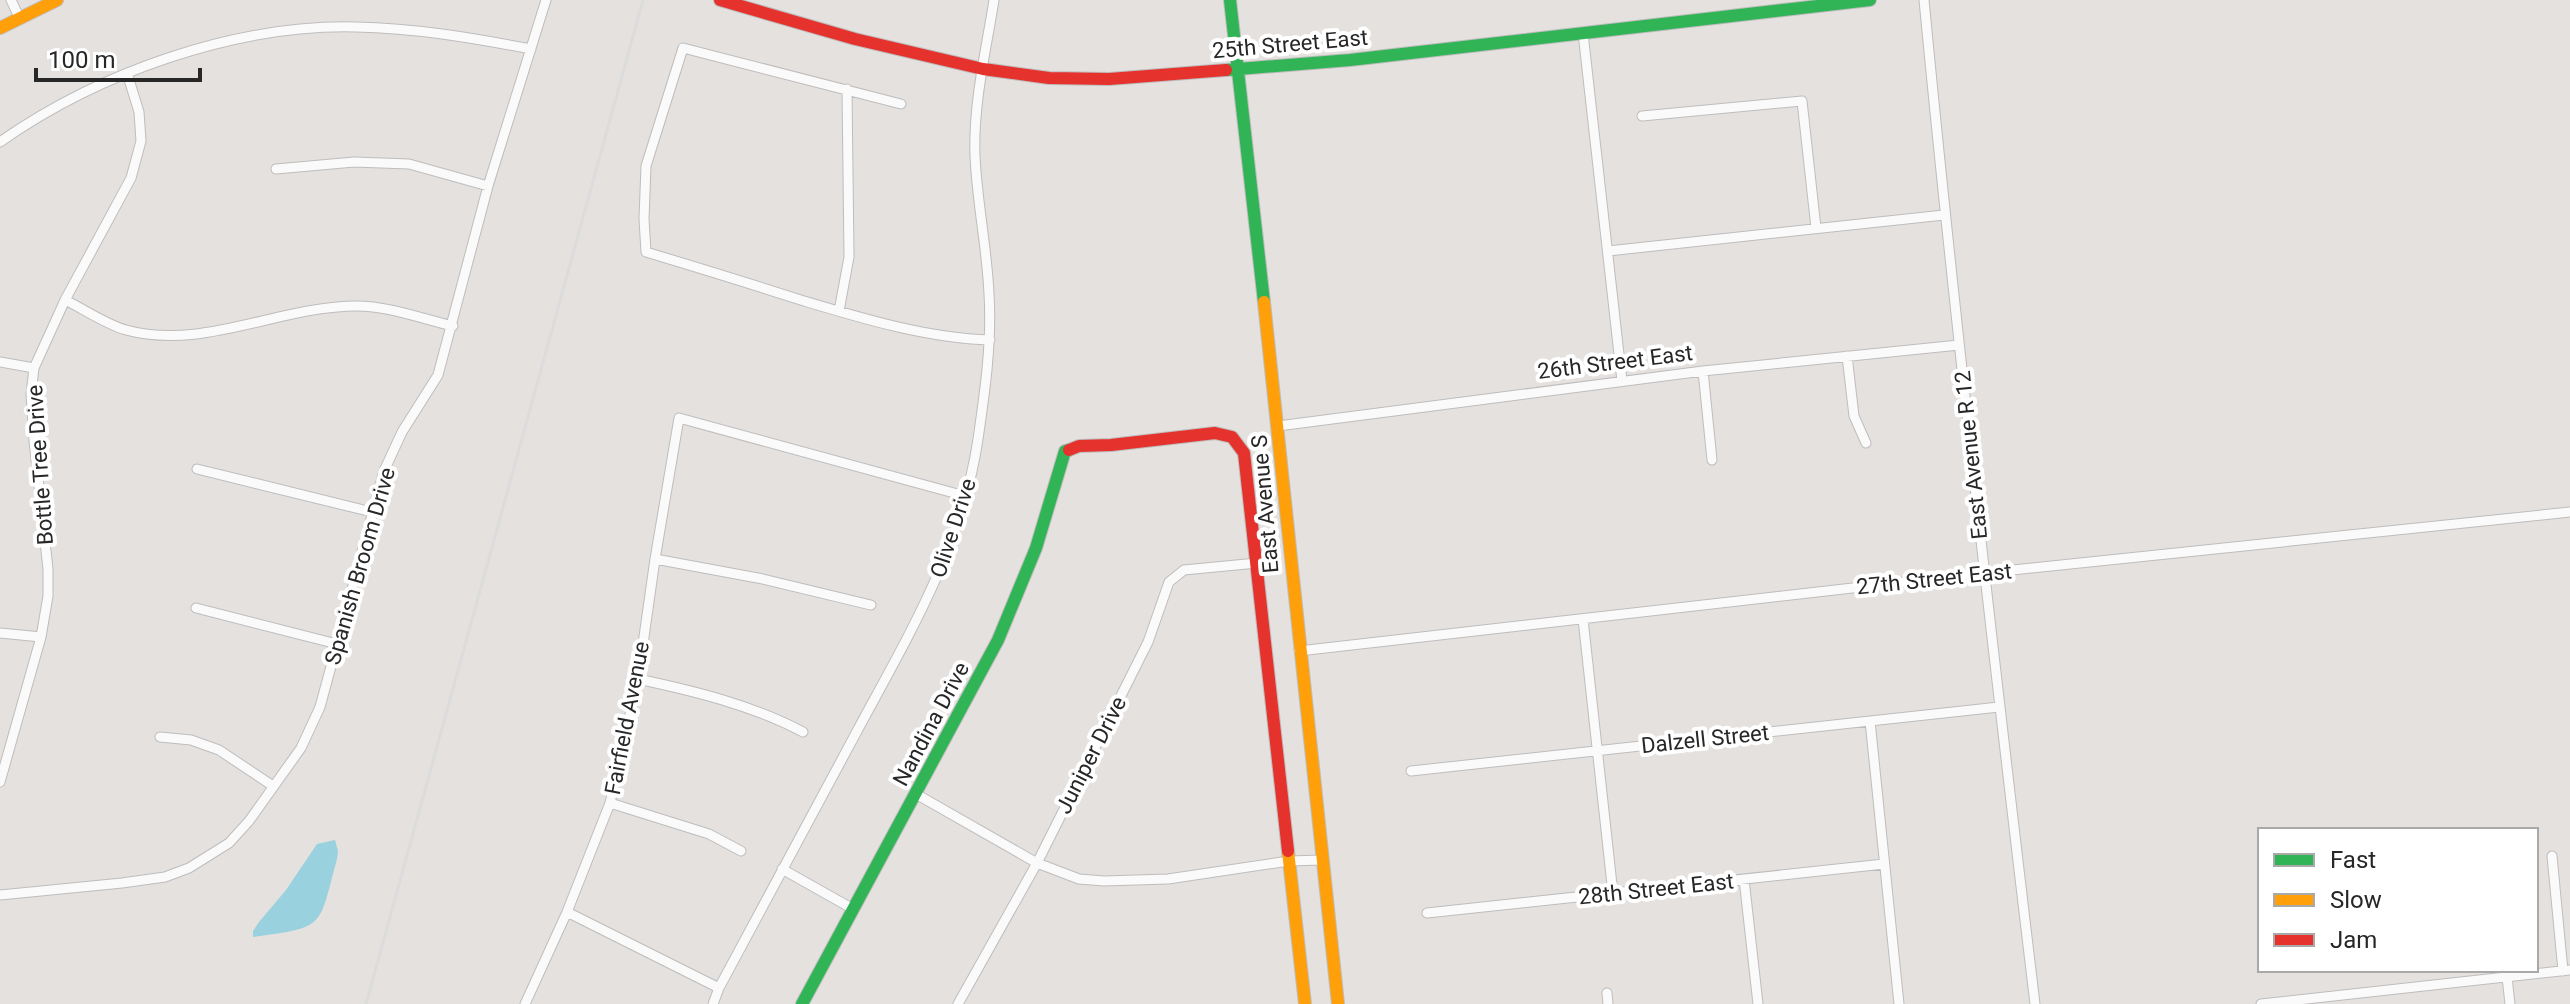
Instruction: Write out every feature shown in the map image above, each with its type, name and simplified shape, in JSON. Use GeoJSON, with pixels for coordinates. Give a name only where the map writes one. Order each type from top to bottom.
{"type":"FeatureCollection","features":[{"type":"Feature","properties":{"kind":"main road"},"geometry":{"type":"LineString","coordinates":[[0,28],[20,19],[36,5],[57,0]]}},
{"type":"Feature","properties":{"kind":"main road","name":"25th Street East"},"geometry":{"type":"LineString","coordinates":[[720,0],[855,39],[983,69],[1049,78],[1109,79],[1350,60],[1790,5],[1870,0]]}},
{"type":"Feature","properties":{"kind":"main road","name":"East Avenue S"},"geometry":{"type":"LineString","coordinates":[[1230,0],[1338,1004]]}},
{"type":"Feature","properties":{"kind":"main road","name":"Nandina Drive"},"geometry":{"type":"LineString","coordinates":[[802,1004],[998,640],[1024,583],[1054,490],[1056,469],[1065,451],[1079,446],[1215,433],[1232,437]]}},
{"type":"Feature","properties":{"kind":"main road","name":"East Avenue S"},"geometry":{"type":"LineString","coordinates":[[1232,437],[1244,453],[1305,1004]]}},
{"type":"Feature","properties":{"kind":"street"},"geometry":{"type":"LineString","coordinates":[[11,0],[20,19]]}},
{"type":"Feature","properties":{"kind":"street","name":"Spanish Broom Drive"},"geometry":{"type":"LineString","coordinates":[[0,895],[165,877],[189,868],[229,843],[249,821],[301,748],[320,707],[384,471],[402,432],[438,375],[488,186],[546,0]]}},
{"type":"Feature","properties":{"kind":"street","name":"Olive Drive"},"geometry":{"type":"LineString","coordinates":[[713,1004],[782,869],[930,596],[952,541],[965,496],[978,442],[990,340],[989,295],[975,157],[975,120],[994,0]]}},
{"type":"Feature","properties":{"kind":"street","name":"East Avenue R 12"},"geometry":{"type":"LineString","coordinates":[[1924,0],[1944,215],[2035,1004]]}},
{"type":"Feature","properties":{"kind":"street"},"geometry":{"type":"LineString","coordinates":[[0,142],[65,102],[127,73],[194,50],[314,29],[354,27],[446,33],[531,49]]}},
{"type":"Feature","properties":{"kind":"street"},"geometry":{"type":"LineString","coordinates":[[1583,33],[1622,381]]}},
{"type":"Feature","properties":{"kind":"street"},"geometry":{"type":"LineString","coordinates":[[901,104],[683,48],[646,166],[646,252],[839,311],[921,332],[990,340]]}},
{"type":"Feature","properties":{"kind":"street","name":"Bottle Tree Drive"},"geometry":{"type":"LineString","coordinates":[[0,781],[41,637],[48,596],[31,394],[34,368],[65,300],[131,178],[141,141],[139,112],[127,73]]}},
{"type":"Feature","properties":{"kind":"street"},"geometry":{"type":"LineString","coordinates":[[839,311],[849,257],[847,89]]}},
{"type":"Feature","properties":{"kind":"street"},"geometry":{"type":"LineString","coordinates":[[1642,116],[1802,101],[1816,228]]}},
{"type":"Feature","properties":{"kind":"street"},"geometry":{"type":"LineString","coordinates":[[276,169],[354,162],[409,164],[488,186]]}},
{"type":"Feature","properties":{"kind":"street"},"geometry":{"type":"LineString","coordinates":[[1608,251],[1944,215]]}},
{"type":"Feature","properties":{"kind":"street"},"geometry":{"type":"LineString","coordinates":[[65,300],[124,330],[172,336],[217,331],[323,307],[360,305],[453,326]]}},
{"type":"Feature","properties":{"kind":"street","name":"26th Street East"},"geometry":{"type":"LineString","coordinates":[[1278,426],[1703,371],[1959,345]]}},
{"type":"Feature","properties":{"kind":"street"},"geometry":{"type":"LineString","coordinates":[[1847,356],[1854,416],[1866,443]]}},
{"type":"Feature","properties":{"kind":"street"},"geometry":{"type":"LineString","coordinates":[[0,362],[34,368]]}},
{"type":"Feature","properties":{"kind":"street"},"geometry":{"type":"LineString","coordinates":[[1703,371],[1712,460]]}},
{"type":"Feature","properties":{"kind":"street","name":"Fairfield Avenue"},"geometry":{"type":"LineString","coordinates":[[525,1004],[567,912],[610,803],[638,679],[679,418],[965,496]]}},
{"type":"Feature","properties":{"kind":"street"},"geometry":{"type":"LineString","coordinates":[[197,469],[372,512]]}},
{"type":"Feature","properties":{"kind":"street","name":"27th Street East"},"geometry":{"type":"LineString","coordinates":[[1299,651],[1984,573],[2570,512]]}},
{"type":"Feature","properties":{"kind":"street"},"geometry":{"type":"LineString","coordinates":[[655,559],[763,579],[871,605]]}},
{"type":"Feature","properties":{"kind":"street","name":"Juniper Drive"},"geometry":{"type":"LineString","coordinates":[[958,1004],[1037,863],[1148,642],[1169,582],[1184,570],[1257,563]]}},
{"type":"Feature","properties":{"kind":"street"},"geometry":{"type":"LineString","coordinates":[[196,608],[337,644]]}},
{"type":"Feature","properties":{"kind":"street"},"geometry":{"type":"LineString","coordinates":[[1583,619],[1613,894]]}},
{"type":"Feature","properties":{"kind":"street"},"geometry":{"type":"LineString","coordinates":[[0,633],[41,637]]}},
{"type":"Feature","properties":{"kind":"street"},"geometry":{"type":"LineString","coordinates":[[638,679],[686,690],[773,717],[803,732]]}},
{"type":"Feature","properties":{"kind":"street","name":"Dalzell Street"},"geometry":{"type":"LineString","coordinates":[[1411,771],[1999,707]]}},
{"type":"Feature","properties":{"kind":"street"},"geometry":{"type":"LineString","coordinates":[[1870,721],[1899,1004]]}},
{"type":"Feature","properties":{"kind":"street"},"geometry":{"type":"LineString","coordinates":[[160,737],[191,740],[219,750],[273,786]]}},
{"type":"Feature","properties":{"kind":"street"},"geometry":{"type":"LineString","coordinates":[[916,794],[1037,863],[1079,879],[1168,879],[1289,861],[1322,860]]}},
{"type":"Feature","properties":{"kind":"street"},"geometry":{"type":"LineString","coordinates":[[610,803],[709,834],[741,851]]}},
{"type":"Feature","properties":{"kind":"street"},"geometry":{"type":"LineString","coordinates":[[2261,1004],[2566,970],[2552,856]]}},
{"type":"Feature","properties":{"kind":"street","name":"28th Street East"},"geometry":{"type":"LineString","coordinates":[[1427,913],[1884,864]]}},
{"type":"Feature","properties":{"kind":"street"},"geometry":{"type":"LineString","coordinates":[[782,869],[853,909]]}},
{"type":"Feature","properties":{"kind":"street"},"geometry":{"type":"LineString","coordinates":[[1744,879],[1758,1004]]}},
{"type":"Feature","properties":{"kind":"street"},"geometry":{"type":"LineString","coordinates":[[567,912],[719,988]]}},
{"type":"Feature","properties":{"kind":"street"},"geometry":{"type":"LineString","coordinates":[[2507,977],[2510,1004]]}},
{"type":"Feature","properties":{"kind":"street"},"geometry":{"type":"LineString","coordinates":[[2376,993],[2377,1004]]}},
{"type":"Feature","properties":{"kind":"water"},"geometry":{"type":"Polygon","coordinates":[[[335,840],[337,859],[322,911],[316,920],[295,930],[253,937],[259,922],[286,890],[317,844],[335,840]]]}},
{"type":"Feature","properties":{"kind":"railway"},"geometry":{"type":"LineString","coordinates":[[366,1004],[643,0]]}},
{"type":"Feature","properties":{"kind":"traffic: fast"},"geometry":{"type":"LineString","coordinates":[[1230,0],[1264,302]]}},
{"type":"Feature","properties":{"kind":"traffic: fast"},"geometry":{"type":"LineString","coordinates":[[1226,70],[1350,60],[1870,0]]}},
{"type":"Feature","properties":{"kind":"traffic: fast"},"geometry":{"type":"LineString","coordinates":[[802,1004],[998,640],[1036,548],[1065,451],[1069,450]]}},
{"type":"Feature","properties":{"kind":"traffic: slow"},"geometry":{"type":"LineString","coordinates":[[0,28],[57,0]]}},
{"type":"Feature","properties":{"kind":"traffic: slow"},"geometry":{"type":"LineString","coordinates":[[1264,302],[1338,1004]]}},
{"type":"Feature","properties":{"kind":"traffic: slow"},"geometry":{"type":"LineString","coordinates":[[1288,851],[1305,1004]]}},
{"type":"Feature","properties":{"kind":"traffic: jam"},"geometry":{"type":"LineString","coordinates":[[720,0],[855,39],[983,69],[1049,78],[1109,79],[1226,70]]}},
{"type":"Feature","properties":{"kind":"traffic: jam"},"geometry":{"type":"LineString","coordinates":[[1069,450],[1079,446],[1215,433],[1232,437],[1244,453],[1288,851]]}}]}
